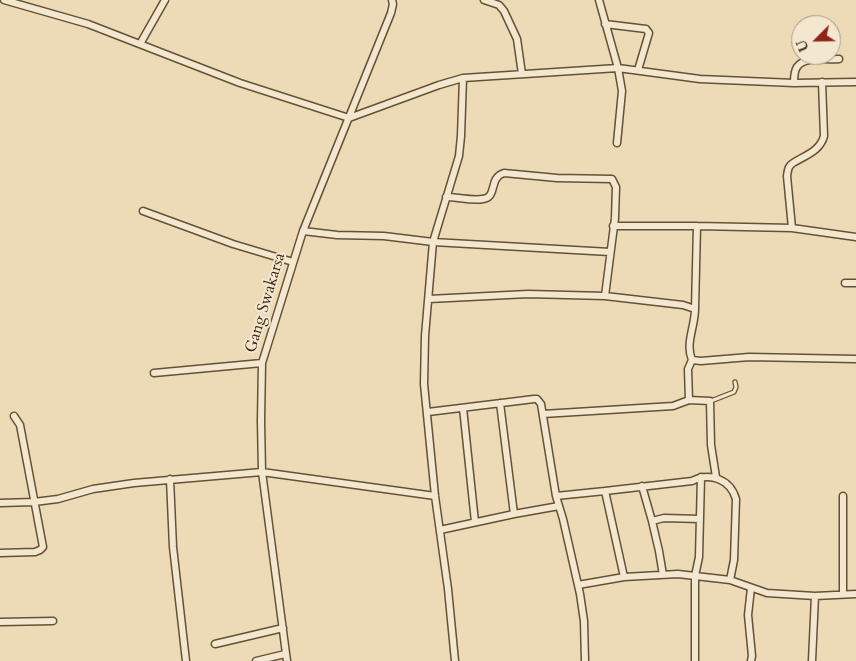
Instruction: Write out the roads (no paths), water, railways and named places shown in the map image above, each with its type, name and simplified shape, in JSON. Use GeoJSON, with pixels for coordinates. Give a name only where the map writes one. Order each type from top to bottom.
{"type":"FeatureCollection","features":[{"type":"Feature","properties":{"kind":"street"},"geometry":{"type":"LineString","coordinates":[[4,0],[88,24],[240,83],[349,118],[463,78],[618,68],[700,78],[794,83],[856,82]]}},
{"type":"Feature","properties":{"kind":"street"},"geometry":{"type":"LineString","coordinates":[[140,44],[165,0]]}},
{"type":"Feature","properties":{"kind":"street","name":"Gang Swakarsa"},"geometry":{"type":"LineString","coordinates":[[286,658],[262,472],[262,364],[303,231],[391,13],[392,0]]}},
{"type":"Feature","properties":{"kind":"street"},"geometry":{"type":"LineString","coordinates":[[484,0],[499,5],[504,11],[516,39],[522,74]]}},
{"type":"Feature","properties":{"kind":"street"},"geometry":{"type":"LineString","coordinates":[[598,0],[618,68],[622,90],[616,143]]}},
{"type":"Feature","properties":{"kind":"street"},"geometry":{"type":"LineString","coordinates":[[605,24],[646,30],[649,33],[638,70]]}},
{"type":"Feature","properties":{"kind":"street"},"geometry":{"type":"LineString","coordinates":[[794,83],[795,72],[800,65]]}},
{"type":"Feature","properties":{"kind":"street"},"geometry":{"type":"LineString","coordinates":[[456,661],[435,496],[424,384],[425,336],[434,242],[459,156],[463,78]]}},
{"type":"Feature","properties":{"kind":"street"},"geometry":{"type":"LineString","coordinates":[[792,228],[788,170],[793,163],[819,148],[822,142],[824,136],[822,82]]}},
{"type":"Feature","properties":{"kind":"street"},"geometry":{"type":"LineString","coordinates":[[446,197],[483,199],[489,197],[493,192],[494,180],[498,175],[504,173],[612,180],[616,187],[605,296]]}},
{"type":"Feature","properties":{"kind":"street"},"geometry":{"type":"LineString","coordinates":[[143,211],[233,244],[292,262]]}},
{"type":"Feature","properties":{"kind":"street"},"geometry":{"type":"LineString","coordinates":[[613,226],[792,228],[856,237]]}},
{"type":"Feature","properties":{"kind":"street"},"geometry":{"type":"LineString","coordinates":[[690,400],[688,368],[692,360],[688,346],[695,318],[697,226]]}},
{"type":"Feature","properties":{"kind":"street"},"geometry":{"type":"LineString","coordinates":[[303,231],[384,236],[434,242],[610,252]]}},
{"type":"Feature","properties":{"kind":"street"},"geometry":{"type":"LineString","coordinates":[[845,282],[856,283]]}},
{"type":"Feature","properties":{"kind":"street"},"geometry":{"type":"LineString","coordinates":[[429,299],[528,294],[605,296],[683,305],[695,309]]}},
{"type":"Feature","properties":{"kind":"street"},"geometry":{"type":"LineString","coordinates":[[692,360],[749,357],[856,359]]}},
{"type":"Feature","properties":{"kind":"street"},"geometry":{"type":"LineString","coordinates":[[154,373],[262,364]]}},
{"type":"Feature","properties":{"kind":"street"},"geometry":{"type":"LineString","coordinates":[[428,412],[537,399],[541,404],[556,496],[578,585],[584,621],[585,661]]}},
{"type":"Feature","properties":{"kind":"street"},"geometry":{"type":"LineString","coordinates":[[543,414],[673,406],[690,400],[710,401],[711,445],[716,477]]}},
{"type":"Feature","properties":{"kind":"street"},"geometry":{"type":"LineString","coordinates":[[500,403],[514,514]]}},
{"type":"Feature","properties":{"kind":"street"},"geometry":{"type":"LineString","coordinates":[[462,408],[475,522]]}},
{"type":"Feature","properties":{"kind":"street"},"geometry":{"type":"LineString","coordinates":[[0,553],[35,552],[42,549],[43,544],[20,425],[14,416]]}},
{"type":"Feature","properties":{"kind":"street"},"geometry":{"type":"LineString","coordinates":[[0,503],[58,500],[93,489],[170,479],[262,472],[435,496]]}},
{"type":"Feature","properties":{"kind":"street"},"geometry":{"type":"LineString","coordinates":[[556,496],[605,492],[692,481],[701,477],[716,477],[730,488],[736,499],[734,560],[730,580]]}},
{"type":"Feature","properties":{"kind":"street"},"geometry":{"type":"LineString","coordinates":[[695,661],[695,576],[699,557],[701,477]]}},
{"type":"Feature","properties":{"kind":"street"},"geometry":{"type":"LineString","coordinates":[[170,479],[173,547],[186,661]]}},
{"type":"Feature","properties":{"kind":"street"},"geometry":{"type":"LineString","coordinates":[[642,486],[660,551],[663,575]]}},
{"type":"Feature","properties":{"kind":"street"},"geometry":{"type":"LineString","coordinates":[[605,492],[624,577]]}},
{"type":"Feature","properties":{"kind":"street"},"geometry":{"type":"LineString","coordinates":[[843,496],[843,594]]}},
{"type":"Feature","properties":{"kind":"street"},"geometry":{"type":"LineString","coordinates":[[440,530],[559,506]]}},
{"type":"Feature","properties":{"kind":"street"},"geometry":{"type":"LineString","coordinates":[[652,521],[664,518],[700,519]]}},
{"type":"Feature","properties":{"kind":"street"},"geometry":{"type":"LineString","coordinates":[[578,585],[624,577],[695,576],[730,580],[767,593],[815,596],[856,594]]}},
{"type":"Feature","properties":{"kind":"street"},"geometry":{"type":"LineString","coordinates":[[751,588],[748,616],[751,661]]}},
{"type":"Feature","properties":{"kind":"street"},"geometry":{"type":"LineString","coordinates":[[812,661],[815,596]]}},
{"type":"Feature","properties":{"kind":"street"},"geometry":{"type":"LineString","coordinates":[[0,622],[53,621]]}},
{"type":"Feature","properties":{"kind":"street"},"geometry":{"type":"LineString","coordinates":[[215,644],[283,628]]}},
{"type":"Feature","properties":{"kind":"street"},"geometry":{"type":"LineString","coordinates":[[256,661],[286,658]]}},
{"type":"Feature","properties":{"kind":"lane"},"geometry":{"type":"LineString","coordinates":[[710,401],[734,392],[735,382]]}}]}
